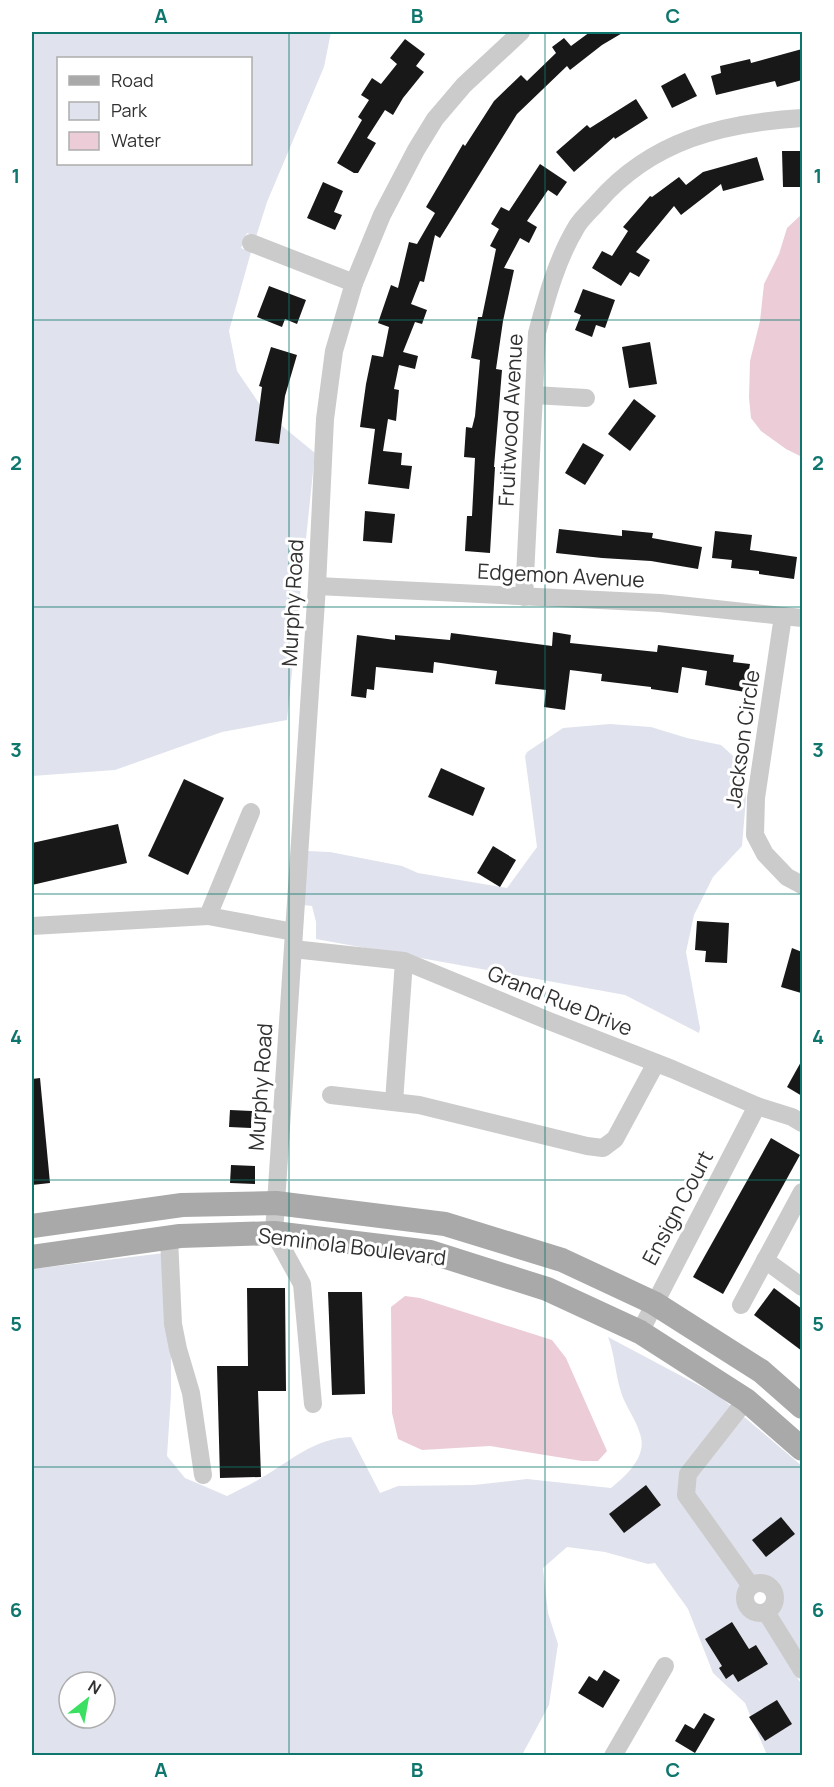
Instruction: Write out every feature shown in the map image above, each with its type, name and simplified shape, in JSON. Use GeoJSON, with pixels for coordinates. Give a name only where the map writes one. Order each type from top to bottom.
{"type":"FeatureCollection","features":[{"type":"Feature","properties":{"kind":"main road","name":"Seminola Boulevard"},"geometry":{"type":"LineString","coordinates":[[32,1226],[182,1205],[276,1203],[445,1224],[562,1260],[654,1303],[761,1371],[802,1407]]}},
{"type":"Feature","properties":{"kind":"main road","name":"Seminola Boulevard"},"geometry":{"type":"LineString","coordinates":[[32,1257],[169,1238],[274,1233],[430,1252],[548,1288],[639,1332],[746,1400],[802,1449]]}},
{"type":"Feature","properties":{"kind":"street","name":"Murphy Road"},"geometry":{"type":"LineString","coordinates":[[274,1233],[317,586],[325,419],[334,351],[354,283],[382,215],[416,150],[435,119],[464,85],[521,32]]}},
{"type":"Feature","properties":{"kind":"street","name":"Fruitwood Avenue"},"geometry":{"type":"LineString","coordinates":[[524,597],[537,333],[547,294],[559,262],[578,225],[627,172],[667,147],[730,128],[802,118]]}},
{"type":"Feature","properties":{"kind":"street"},"geometry":{"type":"LineString","coordinates":[[251,243],[354,283]]}},
{"type":"Feature","properties":{"kind":"street"},"geometry":{"type":"LineString","coordinates":[[534,395],[586,398]]}},
{"type":"Feature","properties":{"kind":"street","name":"Edgemon Avenue"},"geometry":{"type":"LineString","coordinates":[[317,586],[660,603],[802,618]]}},
{"type":"Feature","properties":{"kind":"street","name":"Jackson Circle"},"geometry":{"type":"LineString","coordinates":[[783,616],[756,798],[755,835],[765,854],[788,877],[802,885]]}},
{"type":"Feature","properties":{"kind":"street"},"geometry":{"type":"LineString","coordinates":[[208,916],[251,812]]}},
{"type":"Feature","properties":{"kind":"street","name":"Grand Rue Drive"},"geometry":{"type":"LineString","coordinates":[[32,926],[208,916],[293,941],[404,961],[802,1123]]}},
{"type":"Feature","properties":{"kind":"street"},"geometry":{"type":"LineString","coordinates":[[394,1102],[404,961]]}},
{"type":"Feature","properties":{"kind":"street"},"geometry":{"type":"LineString","coordinates":[[331,1095],[419,1105],[603,1148],[615,1139],[656,1063]]}},
{"type":"Feature","properties":{"kind":"street","name":"Ensign Court"},"geometry":{"type":"LineString","coordinates":[[639,1332],[757,1106]]}},
{"type":"Feature","properties":{"kind":"street"},"geometry":{"type":"LineString","coordinates":[[741,1305],[765,1260],[796,1219],[802,1191]]}},
{"type":"Feature","properties":{"kind":"street"},"geometry":{"type":"LineString","coordinates":[[274,1233],[302,1284],[313,1404]]}},
{"type":"Feature","properties":{"kind":"street"},"geometry":{"type":"LineString","coordinates":[[169,1238],[173,1324],[177,1349],[191,1393],[203,1475]]}},
{"type":"Feature","properties":{"kind":"street"},"geometry":{"type":"LineString","coordinates":[[765,1260],[802,1287]]}},
{"type":"Feature","properties":{"kind":"street"},"geometry":{"type":"LineString","coordinates":[[746,1400],[688,1474],[686,1495],[751,1586],[761,1583],[773,1591],[775,1601],[770,1610],[766,1612],[802,1670]]}},
{"type":"Feature","properties":{"kind":"street"},"geometry":{"type":"LineString","coordinates":[[613,1755],[665,1666]]}},
{"type":"Feature","properties":{"kind":"green space"},"geometry":{"type":"Polygon","coordinates":[[[32,32],[331,32],[324,67],[267,202],[256,237],[247,233],[241,248],[251,252],[229,331],[237,371],[265,412],[315,453],[287,720],[222,732],[115,770],[32,776],[32,32]]]}},
{"type":"Feature","properties":{"kind":"green space"},"geometry":{"type":"Polygon","coordinates":[[[610,724],[651,727],[721,745],[742,764],[746,798],[742,846],[713,877],[694,915],[686,952],[699,1033],[625,995],[316,939],[316,922],[312,906],[303,905],[307,851],[330,852],[402,866],[418,873],[507,888],[537,847],[525,756],[527,752],[563,728],[610,724]]]}},
{"type":"Feature","properties":{"kind":"green space"},"geometry":{"type":"Polygon","coordinates":[[[164,1253],[171,1353],[167,1456],[185,1478],[227,1496],[314,1446],[338,1438],[351,1437],[380,1493],[398,1486],[474,1485],[527,1479],[611,1488],[634,1465],[642,1442],[621,1392],[608,1337],[719,1396],[731,1406],[683,1469],[741,1586],[737,1599],[740,1610],[749,1618],[762,1621],[802,1685],[802,1755],[767,1755],[745,1703],[713,1673],[688,1609],[655,1563],[648,1564],[605,1552],[567,1547],[543,1568],[548,1613],[558,1644],[549,1705],[522,1755],[34,1756],[32,1753],[32,1269],[164,1253]]]}},
{"type":"Feature","properties":{"kind":"green space"},"geometry":{"type":"Polygon","coordinates":[[[743,1416],[802,1466],[802,1654],[776,1613],[781,1599],[778,1587],[769,1578],[754,1576],[694,1492],[696,1477],[743,1416]]]}},
{"type":"Feature","properties":{"kind":"water"},"geometry":{"type":"Polygon","coordinates":[[[802,214],[802,457],[786,449],[761,431],[751,418],[749,398],[750,361],[760,321],[764,284],[779,254],[787,228],[802,214]]]}},
{"type":"Feature","properties":{"kind":"water"},"geometry":{"type":"Polygon","coordinates":[[[405,1296],[420,1298],[552,1340],[566,1358],[607,1451],[598,1461],[582,1461],[490,1446],[422,1450],[398,1439],[392,1413],[391,1307],[405,1296]]]}},
{"type":"Feature","properties":{"kind":"building"},"geometry":{"type":"Polygon","coordinates":[[[590,32],[624,32],[602,45],[570,70],[567,66],[517,114],[440,238],[435,235],[424,282],[420,281],[411,304],[427,310],[422,324],[415,322],[403,352],[418,356],[415,369],[399,365],[394,389],[399,390],[396,421],[388,419],[383,451],[402,453],[401,465],[412,466],[409,489],[368,484],[375,429],[360,427],[372,355],[383,357],[389,327],[378,323],[391,285],[398,288],[409,242],[417,244],[435,213],[426,207],[463,144],[465,146],[494,101],[521,75],[527,81],[556,53],[552,47],[564,38],[571,46],[590,32]]]}},
{"type":"Feature","properties":{"kind":"building"},"geometry":{"type":"Polygon","coordinates":[[[405,39],[425,54],[416,66],[424,72],[403,98],[393,115],[385,110],[367,138],[376,143],[358,173],[354,173],[337,163],[362,120],[358,117],[369,100],[361,95],[372,78],[381,84],[397,64],[390,58],[405,39]]]}},
{"type":"Feature","properties":{"kind":"building"},"geometry":{"type":"Polygon","coordinates":[[[802,49],[802,80],[777,87],[775,81],[716,95],[711,76],[721,73],[720,66],[750,59],[751,63],[802,49]]]}},
{"type":"Feature","properties":{"kind":"building"},"geometry":{"type":"Polygon","coordinates":[[[685,73],[697,96],[672,108],[661,86],[685,73]]]}},
{"type":"Feature","properties":{"kind":"building"},"geometry":{"type":"Polygon","coordinates":[[[636,99],[648,118],[615,139],[614,137],[574,172],[556,152],[587,125],[590,128],[636,99]]]}},
{"type":"Feature","properties":{"kind":"building"},"geometry":{"type":"Polygon","coordinates":[[[782,151],[802,151],[802,187],[783,187],[782,151]]]}},
{"type":"Feature","properties":{"kind":"building"},"geometry":{"type":"Polygon","coordinates":[[[757,157],[764,180],[723,191],[721,184],[681,215],[674,206],[636,252],[650,260],[639,277],[630,272],[621,286],[592,268],[602,251],[612,256],[628,231],[623,227],[650,196],[652,197],[679,177],[686,185],[703,172],[757,157]]]}},
{"type":"Feature","properties":{"kind":"building"},"geometry":{"type":"Polygon","coordinates":[[[540,164],[567,182],[557,196],[548,190],[527,221],[537,227],[529,243],[520,238],[504,268],[514,270],[496,369],[502,370],[490,553],[465,551],[467,516],[472,516],[475,458],[464,457],[466,427],[472,428],[475,416],[480,360],[471,358],[478,317],[482,317],[496,249],[490,246],[499,229],[491,224],[501,207],[509,211],[540,164]]]}},
{"type":"Feature","properties":{"kind":"building"},"geometry":{"type":"Polygon","coordinates":[[[323,182],[343,191],[334,212],[342,215],[335,230],[307,218],[323,182]]]}},
{"type":"Feature","properties":{"kind":"building"},"geometry":{"type":"Polygon","coordinates":[[[269,286],[306,300],[297,324],[285,319],[282,327],[257,317],[269,286]]]}},
{"type":"Feature","properties":{"kind":"building"},"geometry":{"type":"Polygon","coordinates":[[[583,289],[615,300],[605,328],[596,325],[592,337],[575,330],[581,315],[574,312],[583,289]]]}},
{"type":"Feature","properties":{"kind":"building"},"geometry":{"type":"Polygon","coordinates":[[[650,342],[657,384],[629,388],[622,347],[650,342]]]}},
{"type":"Feature","properties":{"kind":"building"},"geometry":{"type":"Polygon","coordinates":[[[271,347],[297,355],[285,396],[279,444],[255,441],[262,387],[259,386],[271,347]]]}},
{"type":"Feature","properties":{"kind":"building"},"geometry":{"type":"Polygon","coordinates":[[[634,399],[656,416],[630,451],[608,434],[634,399]]]}},
{"type":"Feature","properties":{"kind":"building"},"geometry":{"type":"Polygon","coordinates":[[[583,443],[604,455],[585,485],[565,473],[583,443]]]}},
{"type":"Feature","properties":{"kind":"building"},"geometry":{"type":"Polygon","coordinates":[[[365,511],[395,514],[392,543],[363,541],[365,511]]]}},
{"type":"Feature","properties":{"kind":"building"},"geometry":{"type":"Polygon","coordinates":[[[559,529],[622,536],[622,530],[653,533],[652,538],[702,547],[698,569],[651,561],[556,553],[559,529]]]}},
{"type":"Feature","properties":{"kind":"building"},"geometry":{"type":"Polygon","coordinates":[[[715,531],[752,535],[750,550],[797,557],[794,579],[759,574],[759,571],[731,568],[732,560],[712,558],[715,531]]]}},
{"type":"Feature","properties":{"kind":"building"},"geometry":{"type":"Polygon","coordinates":[[[553,632],[571,635],[570,643],[657,652],[658,645],[734,655],[733,662],[750,664],[745,692],[705,685],[707,671],[682,667],[678,693],[601,681],[602,674],[570,670],[565,710],[544,707],[546,690],[495,684],[497,671],[434,662],[433,673],[376,667],[374,690],[367,689],[366,698],[351,696],[357,635],[395,640],[395,635],[450,640],[451,633],[552,646],[553,632]]]}},
{"type":"Feature","properties":{"kind":"building"},"geometry":{"type":"Polygon","coordinates":[[[441,768],[485,788],[473,816],[428,797],[441,768]]]}},
{"type":"Feature","properties":{"kind":"building"},"geometry":{"type":"Polygon","coordinates":[[[184,779],[224,798],[188,875],[148,856],[184,779]]]}},
{"type":"Feature","properties":{"kind":"building"},"geometry":{"type":"Polygon","coordinates":[[[118,824],[127,863],[32,885],[32,843],[118,824]]]}},
{"type":"Feature","properties":{"kind":"building"},"geometry":{"type":"Polygon","coordinates":[[[493,846],[516,860],[500,887],[477,873],[493,846]]]}},
{"type":"Feature","properties":{"kind":"building"},"geometry":{"type":"Polygon","coordinates":[[[697,921],[729,923],[727,963],[705,962],[706,951],[695,950],[697,921]]]}},
{"type":"Feature","properties":{"kind":"building"},"geometry":{"type":"Polygon","coordinates":[[[792,948],[802,952],[801,993],[781,987],[792,948]]]}},
{"type":"Feature","properties":{"kind":"building"},"geometry":{"type":"Polygon","coordinates":[[[802,1060],[802,1096],[787,1087],[802,1060]]]}},
{"type":"Feature","properties":{"kind":"building"},"geometry":{"type":"Polygon","coordinates":[[[40,1078],[50,1183],[32,1185],[32,1079],[40,1078]]]}},
{"type":"Feature","properties":{"kind":"building"},"geometry":{"type":"Polygon","coordinates":[[[230,1110],[252,1111],[251,1128],[229,1127],[230,1110]]]}},
{"type":"Feature","properties":{"kind":"building"},"geometry":{"type":"Polygon","coordinates":[[[771,1138],[800,1155],[723,1294],[693,1277],[771,1138]]]}},
{"type":"Feature","properties":{"kind":"building"},"geometry":{"type":"Polygon","coordinates":[[[231,1165],[255,1166],[255,1184],[230,1183],[231,1165]]]}},
{"type":"Feature","properties":{"kind":"building"},"geometry":{"type":"Polygon","coordinates":[[[247,1288],[285,1288],[286,1391],[258,1391],[261,1477],[220,1478],[217,1366],[248,1366],[247,1288]]]}},
{"type":"Feature","properties":{"kind":"building"},"geometry":{"type":"Polygon","coordinates":[[[774,1288],[802,1309],[802,1351],[754,1315],[774,1288]]]}},
{"type":"Feature","properties":{"kind":"building"},"geometry":{"type":"Polygon","coordinates":[[[328,1292],[362,1292],[365,1394],[332,1395],[328,1292]]]}},
{"type":"Feature","properties":{"kind":"building"},"geometry":{"type":"Polygon","coordinates":[[[646,1485],[661,1505],[624,1533],[609,1514],[646,1485]]]}},
{"type":"Feature","properties":{"kind":"building"},"geometry":{"type":"Polygon","coordinates":[[[781,1517],[795,1534],[766,1557],[752,1540],[781,1517]]]}},
{"type":"Feature","properties":{"kind":"building"},"geometry":{"type":"Polygon","coordinates":[[[732,1622],[749,1649],[756,1645],[768,1664],[738,1682],[733,1674],[726,1679],[719,1668],[722,1666],[705,1639],[732,1622]]]}},
{"type":"Feature","properties":{"kind":"building"},"geometry":{"type":"Polygon","coordinates":[[[604,1670],[620,1680],[603,1708],[578,1693],[589,1676],[597,1681],[604,1670]]]}},
{"type":"Feature","properties":{"kind":"building"},"geometry":{"type":"Polygon","coordinates":[[[777,1700],[792,1724],[765,1741],[749,1717],[777,1700]]]}},
{"type":"Feature","properties":{"kind":"building"},"geometry":{"type":"Polygon","coordinates":[[[704,1713],[715,1719],[695,1753],[675,1741],[685,1724],[694,1729],[704,1713]]]}}]}
